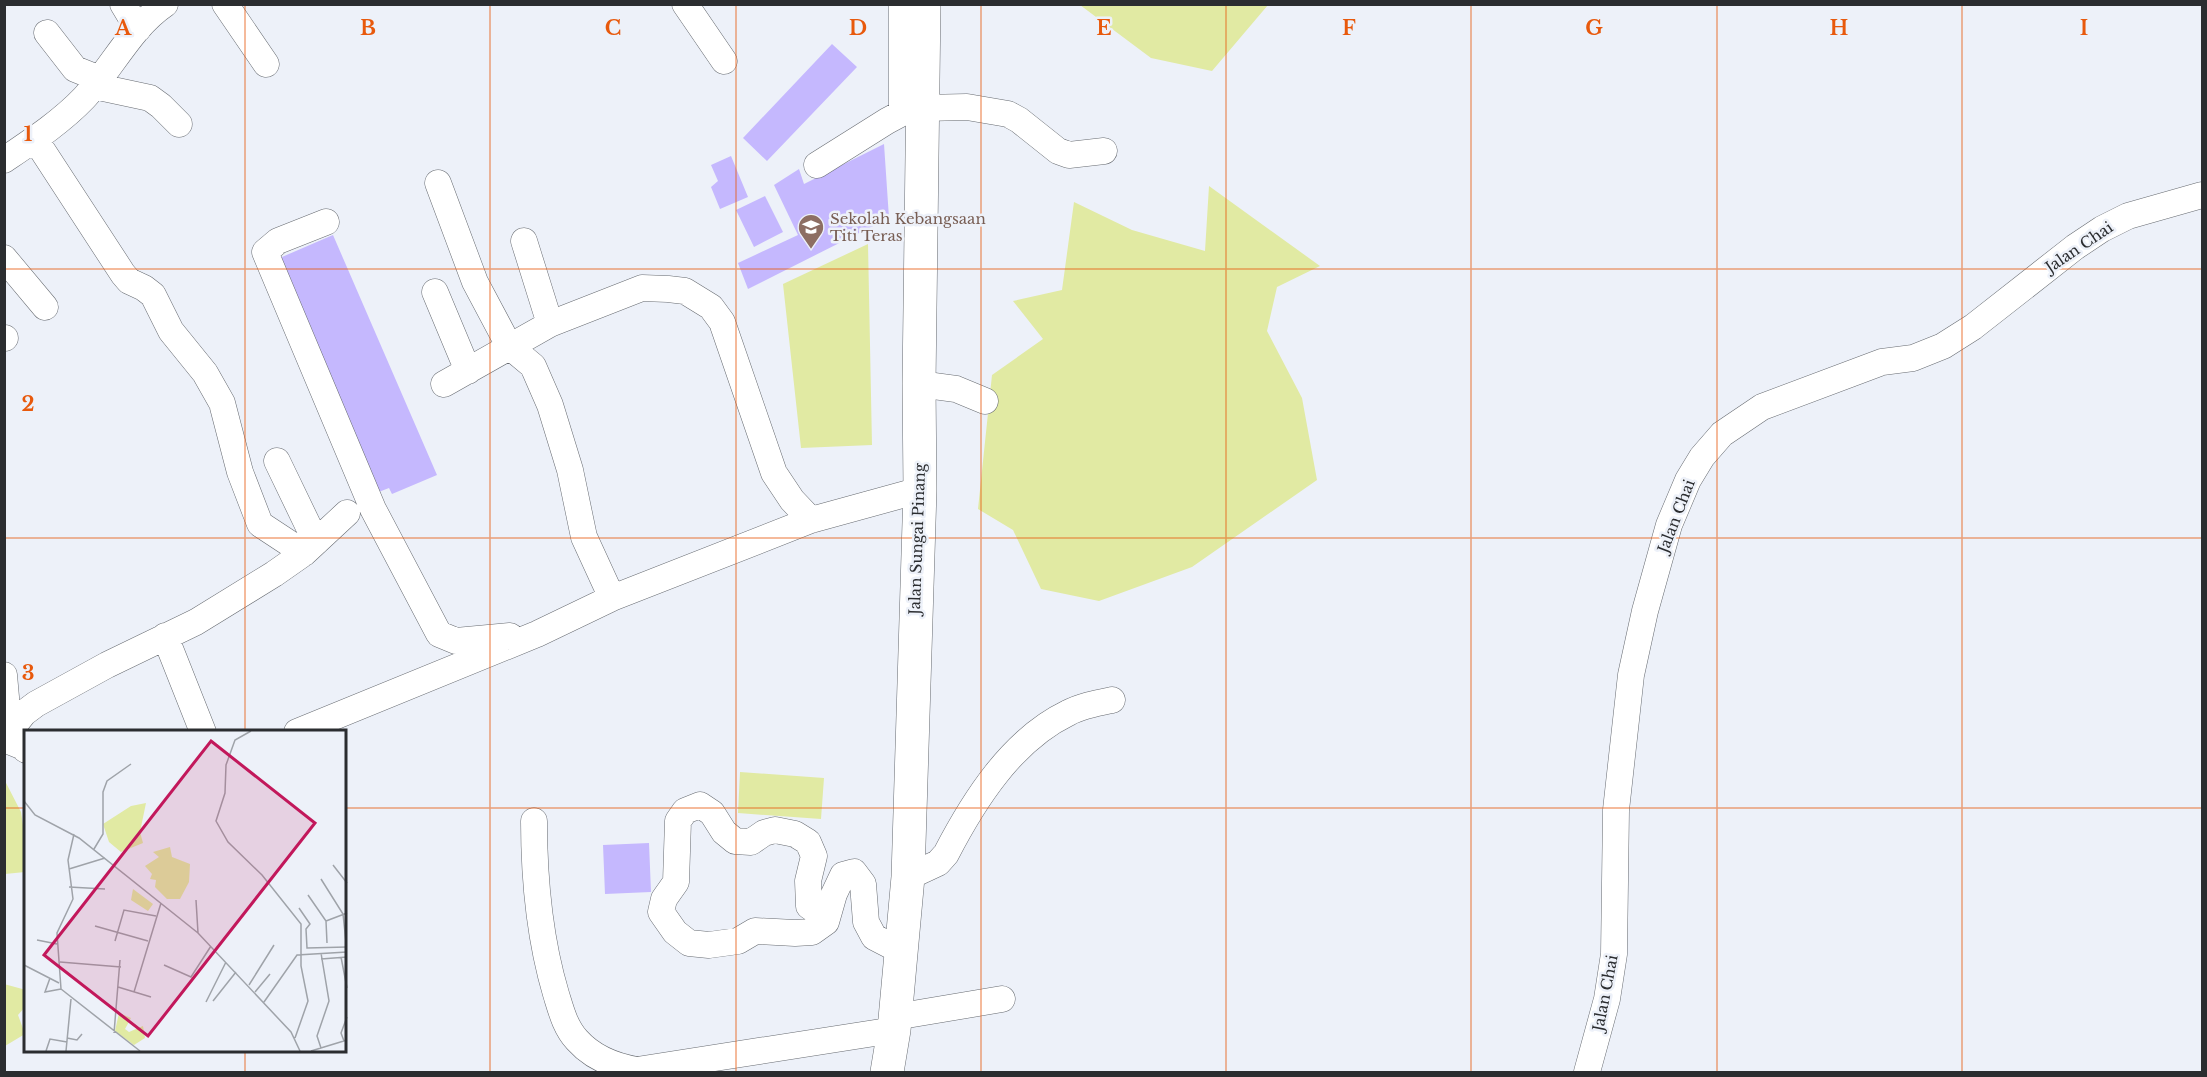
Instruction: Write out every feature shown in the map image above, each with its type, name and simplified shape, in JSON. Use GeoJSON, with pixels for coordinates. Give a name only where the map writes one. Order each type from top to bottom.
{"type":"FeatureCollection","features":[{"type":"Feature","properties":{"kind":"main road","name":"Jalan Sungai Pinang"},"geometry":{"type":"LineString","coordinates":[[887,1072],[908,877],[920,490],[912,110],[924,4]]}},
{"type":"Feature","properties":{"kind":"street"},"geometry":{"type":"LineString","coordinates":[[123,4],[138,29]]}},
{"type":"Feature","properties":{"kind":"street"},"geometry":{"type":"LineString","coordinates":[[4,160],[68,113],[97,82],[138,29],[165,4]]}},
{"type":"Feature","properties":{"kind":"street"},"geometry":{"type":"LineString","coordinates":[[225,4],[266,64]]}},
{"type":"Feature","properties":{"kind":"street"},"geometry":{"type":"LineString","coordinates":[[686,4],[724,62]]}},
{"type":"Feature","properties":{"kind":"street"},"geometry":{"type":"LineString","coordinates":[[902,4],[912,110]]}},
{"type":"Feature","properties":{"kind":"street"},"geometry":{"type":"LineString","coordinates":[[47,33],[75,69],[97,82],[150,98],[180,124]]}},
{"type":"Feature","properties":{"kind":"street"},"geometry":{"type":"LineString","coordinates":[[817,165],[912,110],[967,107],[1008,114],[1058,151],[1069,155],[1104,151]]}},
{"type":"Feature","properties":{"kind":"street"},"geometry":{"type":"LineString","coordinates":[[35,139],[123,274],[129,281],[153,295],[171,331],[205,373],[222,403],[240,472],[260,524],[310,547]]}},
{"type":"Feature","properties":{"kind":"street"},"geometry":{"type":"LineString","coordinates":[[438,183],[475,282],[509,346],[533,366],[550,405],[570,470],[584,537],[612,598]]}},
{"type":"Feature","properties":{"kind":"street","name":"Jalan Chai"},"geometry":{"type":"LineString","coordinates":[[1587,1072],[1607,999],[1614,954],[1616,810],[1631,675],[1645,611],[1669,525],[1688,480],[1702,458],[1722,434],[1762,407],[1882,362],[1913,358],[1937,350],[1973,327],[2075,247],[2102,229],[2128,216],[2202,195]]}},
{"type":"Feature","properties":{"kind":"street"},"geometry":{"type":"LineString","coordinates":[[326,222],[278,241],[265,252],[378,519],[439,634],[456,641],[537,634]]}},
{"type":"Feature","properties":{"kind":"street"},"geometry":{"type":"LineString","coordinates":[[524,241],[550,324]]}},
{"type":"Feature","properties":{"kind":"street"},"geometry":{"type":"LineString","coordinates":[[4,258],[45,307]]}},
{"type":"Feature","properties":{"kind":"street"},"geometry":{"type":"LineString","coordinates":[[444,384],[550,324],[642,288],[668,288],[685,291],[711,307],[722,322],[774,473],[792,500],[812,520]]}},
{"type":"Feature","properties":{"kind":"street"},"geometry":{"type":"LineString","coordinates":[[435,291],[468,371]]}},
{"type":"Feature","properties":{"kind":"street"},"geometry":{"type":"LineString","coordinates":[[919,384],[956,389],[985,401]]}},
{"type":"Feature","properties":{"kind":"street"},"geometry":{"type":"LineString","coordinates":[[277,461],[310,547]]}},
{"type":"Feature","properties":{"kind":"street"},"geometry":{"type":"LineString","coordinates":[[302,730],[537,634],[612,598],[812,520],[920,490]]}},
{"type":"Feature","properties":{"kind":"street"},"geometry":{"type":"LineString","coordinates":[[11,739],[24,713],[36,704],[107,664],[196,622],[274,574],[310,547],[347,513]]}},
{"type":"Feature","properties":{"kind":"street"},"geometry":{"type":"LineString","coordinates":[[165,636],[202,730]]}},
{"type":"Feature","properties":{"kind":"street"},"geometry":{"type":"LineString","coordinates":[[4,675],[11,739]]}},
{"type":"Feature","properties":{"kind":"street"},"geometry":{"type":"LineString","coordinates":[[908,877],[938,863],[946,854],[988,784],[1023,746],[1050,723],[1068,712],[1112,700]]}},
{"type":"Feature","properties":{"kind":"street"},"geometry":{"type":"LineString","coordinates":[[826,922],[809,906],[808,881],[814,856],[808,842],[795,834],[775,830],[764,833],[751,842],[735,841],[724,832],[712,813],[700,806],[685,811],[678,821],[676,882],[664,899],[662,912],[675,932],[689,943],[709,945],[738,941],[755,931],[812,932],[826,922],[834,894],[843,875],[854,872],[863,884],[866,922],[874,937],[901,951]]}},
{"type":"Feature","properties":{"kind":"street"},"geometry":{"type":"LineString","coordinates":[[534,821],[535,881],[539,921],[549,970],[563,1018],[575,1039],[592,1055],[614,1066],[637,1070],[894,1023],[1002,999]]}},
{"type":"Feature","properties":{"kind":"green space"},"geometry":{"type":"Polygon","coordinates":[[[1080,5],[1268,5],[1212,71],[1151,58],[1080,5]]]}},
{"type":"Feature","properties":{"kind":"green space"},"geometry":{"type":"Polygon","coordinates":[[[1209,186],[1320,266],[1277,287],[1267,331],[1302,398],[1317,480],[1192,567],[1099,601],[1041,589],[1013,530],[978,509],[992,375],[1043,339],[1013,301],[1062,290],[1074,202],[1132,230],[1205,251],[1209,186]]]}},
{"type":"Feature","properties":{"kind":"green space"},"geometry":{"type":"Polygon","coordinates":[[[868,244],[872,445],[801,448],[783,284],[868,244]]]}},
{"type":"Feature","properties":{"kind":"green space"},"geometry":{"type":"Polygon","coordinates":[[[740,772],[824,778],[821,819],[738,813],[740,772]]]}},
{"type":"Feature","properties":{"kind":"green space"},"geometry":{"type":"Polygon","coordinates":[[[4,779],[21,812],[24,832],[24,872],[5,874],[4,779]]]}},
{"type":"Feature","properties":{"kind":"green space"},"geometry":{"type":"Polygon","coordinates":[[[4,984],[24,989],[24,1008],[18,1015],[24,1035],[5,1046],[4,984]]]}},
{"type":"Feature","properties":{"kind":"building"},"geometry":{"type":"Polygon","coordinates":[[[832,44],[857,67],[767,161],[743,138],[832,44]]]}},
{"type":"Feature","properties":{"kind":"building","name":"Sekolah Kebangsaan Titi Teras"},"geometry":{"type":"Polygon","coordinates":[[[884,144],[889,218],[748,289],[738,263],[798,235],[774,185],[799,169],[804,184],[884,144]]]}},
{"type":"Feature","properties":{"kind":"building"},"geometry":{"type":"Polygon","coordinates":[[[731,156],[748,197],[720,209],[711,187],[718,181],[711,165],[731,156]]]}},
{"type":"Feature","properties":{"kind":"building"},"geometry":{"type":"Polygon","coordinates":[[[765,196],[783,232],[754,247],[736,210],[765,196]]]}},
{"type":"Feature","properties":{"kind":"building"},"geometry":{"type":"Polygon","coordinates":[[[333,235],[437,475],[392,494],[389,488],[376,493],[275,260],[333,235]]]}},
{"type":"Feature","properties":{"kind":"building"},"geometry":{"type":"Polygon","coordinates":[[[649,843],[651,892],[605,894],[603,845],[649,843]]]}},
{"type":"Feature","properties":{"kind":"place","name":"Sekolah Kebangsaan Titi Teras"},"geometry":{"type":"Point","coordinates":[811,250]}}]}
